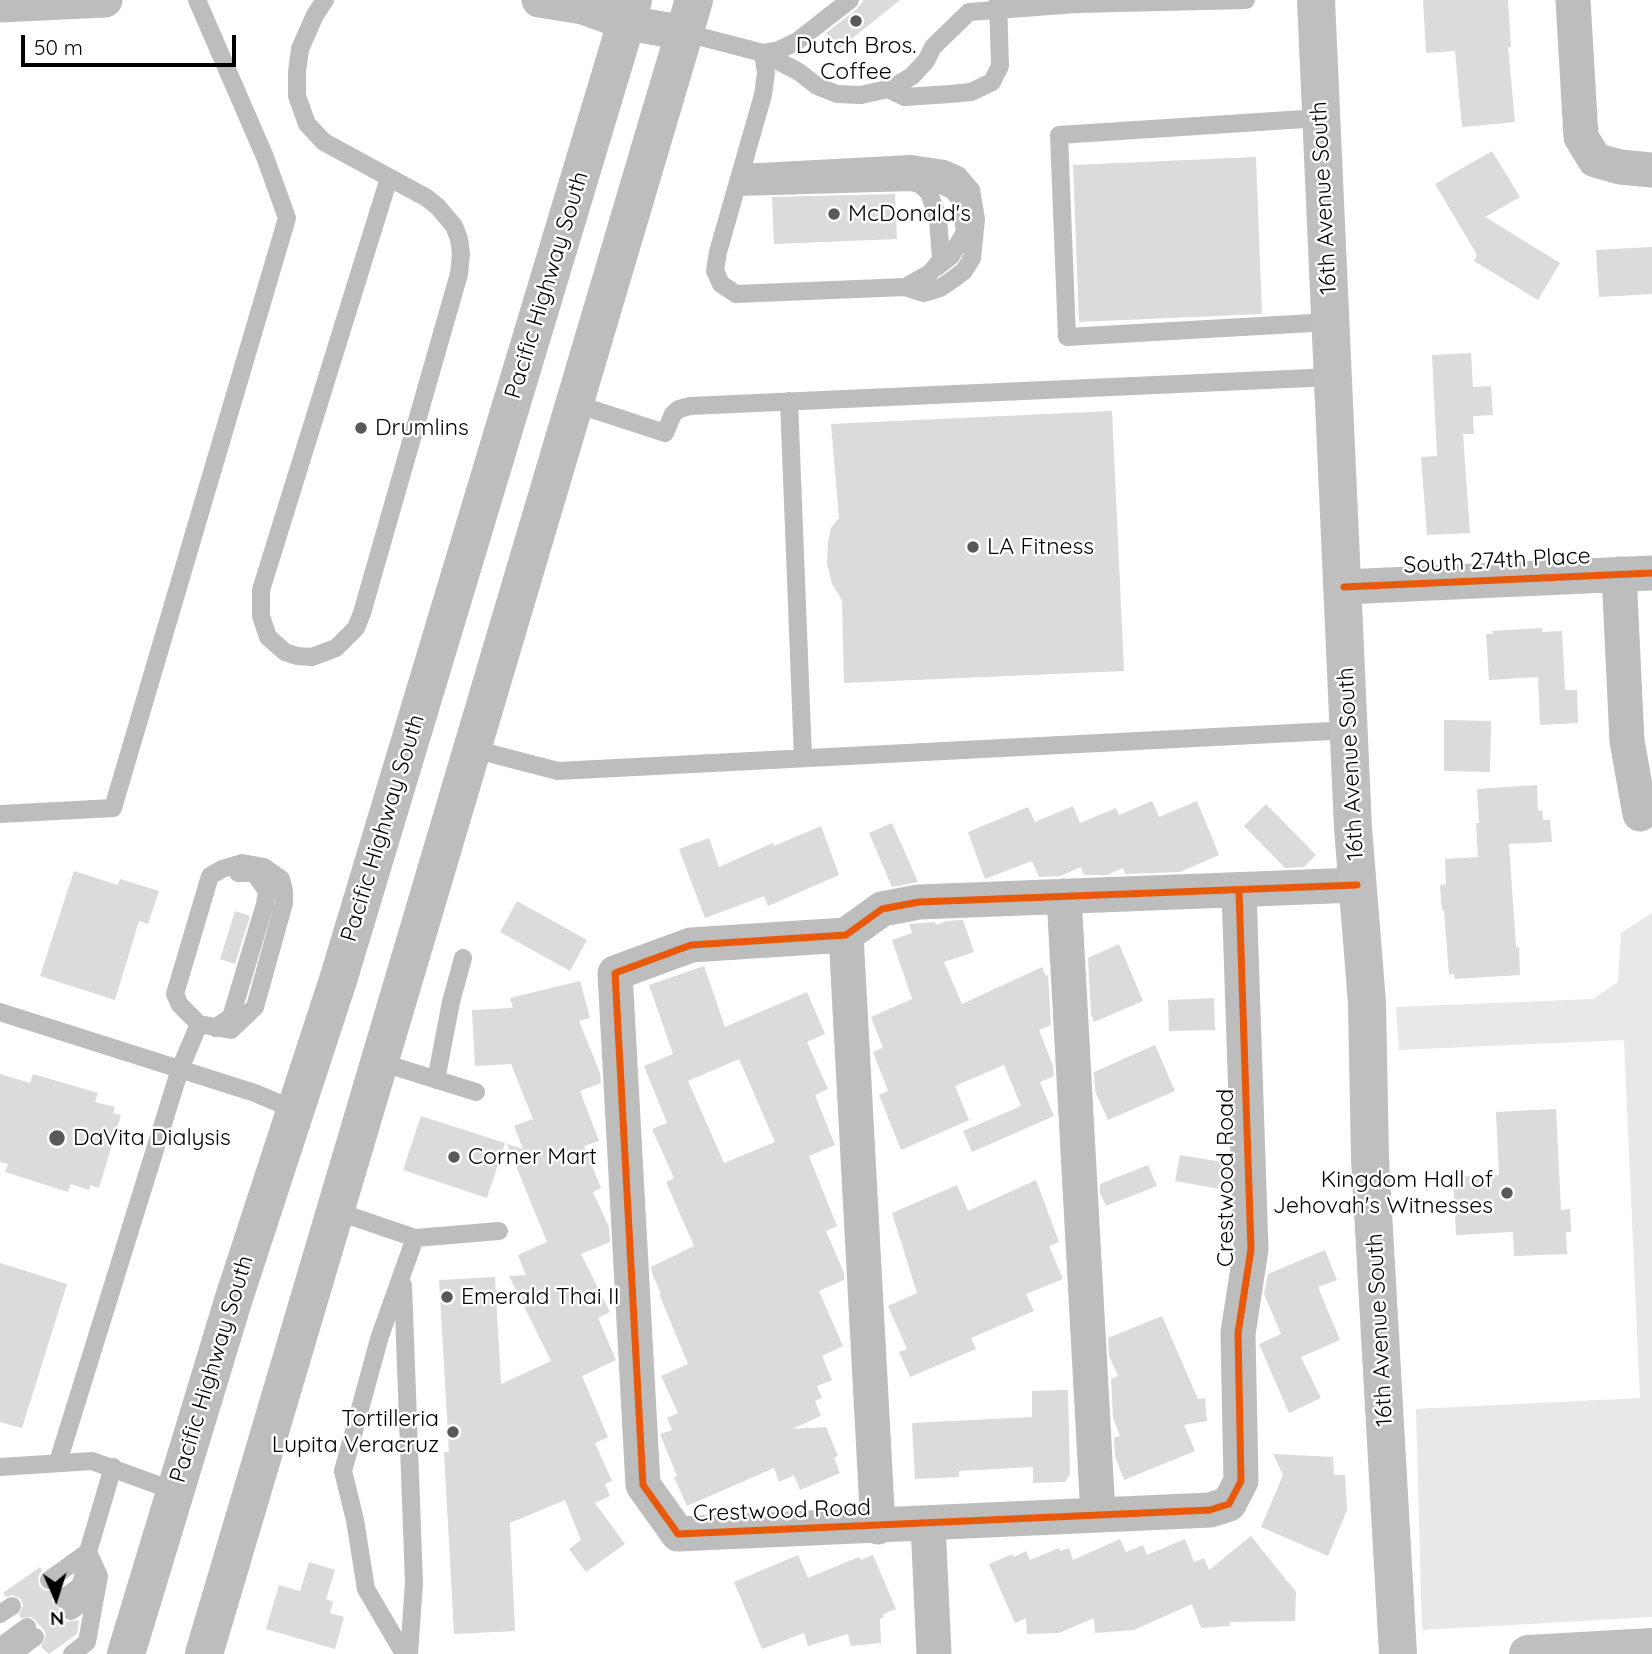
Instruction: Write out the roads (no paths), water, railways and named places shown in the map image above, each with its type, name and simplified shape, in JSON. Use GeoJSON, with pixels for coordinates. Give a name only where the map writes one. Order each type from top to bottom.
{"type":"FeatureCollection","features":[{"type":"Feature","properties":{"kind":"main road","name":"16th Avenue South"},"geometry":{"type":"LineString","coordinates":[[1316,0],[1357,885],[1367,1003],[1370,1160],[1398,1654]]}},
{"type":"Feature","properties":{"kind":"main road","name":"Pacific Highway South"},"geometry":{"type":"LineString","coordinates":[[126,1654],[174,1491],[343,964],[630,12]]}},
{"type":"Feature","properties":{"kind":"main road"},"geometry":{"type":"LineString","coordinates":[[204,1654],[690,17]]}},
{"type":"Feature","properties":{"kind":"main road"},"geometry":{"type":"LineString","coordinates":[[1528,1654],[1652,1647]]}},
{"type":"Feature","properties":{"kind":"street"},"geometry":{"type":"LineString","coordinates":[[0,5],[106,0]]}},
{"type":"Feature","properties":{"kind":"street"},"geometry":{"type":"LineString","coordinates":[[539,0],[690,17]]}},
{"type":"Feature","properties":{"kind":"street"},"geometry":{"type":"LineString","coordinates":[[1573,0],[1581,137],[1595,160],[1619,167],[1652,170]]}},
{"type":"Feature","properties":{"kind":"street"},"geometry":{"type":"LineString","coordinates":[[1635,573],[1627,741],[1640,814]]}},
{"type":"Feature","properties":{"kind":"street","name":"South 274th Place"},"geometry":{"type":"LineString","coordinates":[[1344,587],[1635,573]]}},
{"type":"Feature","properties":{"kind":"street"},"geometry":{"type":"LineString","coordinates":[[846,935],[882,909],[919,902],[1357,885]]}},
{"type":"Feature","properties":{"kind":"street","name":"Crestwood Road"},"geometry":{"type":"LineString","coordinates":[[878,1527],[846,935],[691,945],[615,972],[642,1485],[678,1534],[878,1527],[1210,1510],[1229,1504],[1241,1481],[1238,1333],[1251,1248],[1239,891]]}},
{"type":"Feature","properties":{"kind":"street"},"geometry":{"type":"LineString","coordinates":[[1064,896],[1098,1515]]}},
{"type":"Feature","properties":{"kind":"street"},"geometry":{"type":"LineString","coordinates":[[928,1524],[934,1654]]}},
{"type":"Feature","properties":{"kind":"lane"},"geometry":{"type":"LineString","coordinates":[[0,814],[113,808],[287,218],[265,157],[197,0]]}},
{"type":"Feature","properties":{"kind":"lane"},"geometry":{"type":"LineString","coordinates":[[325,0],[300,49],[297,72],[297,96],[313,133],[324,142],[427,198],[454,226],[461,254],[459,274],[356,628],[336,648],[312,657],[297,656],[285,652],[268,637],[261,616],[261,590],[389,178]]}},
{"type":"Feature","properties":{"kind":"lane"},"geometry":{"type":"LineString","coordinates":[[763,53],[779,50],[796,42],[850,0]]}},
{"type":"Feature","properties":{"kind":"lane"},"geometry":{"type":"LineString","coordinates":[[690,17],[799,72],[817,86],[837,94],[861,95],[888,89],[912,76],[926,61],[933,47],[969,12],[999,5],[1244,0]]}},
{"type":"Feature","properties":{"kind":"lane"},"geometry":{"type":"LineString","coordinates":[[888,89],[905,97],[950,94],[971,92],[992,82],[1000,66],[999,5]]}},
{"type":"Feature","properties":{"kind":"lane"},"geometry":{"type":"LineString","coordinates":[[739,180],[910,164],[944,169],[958,175],[971,190],[975,206],[972,258],[964,271],[940,288],[923,293],[905,287],[736,294],[721,284],[715,271],[739,180],[763,95],[766,73],[763,53]]}},
{"type":"Feature","properties":{"kind":"lane"},"geometry":{"type":"LineString","coordinates":[[1320,118],[1059,135],[1068,337],[1329,322]]}},
{"type":"Feature","properties":{"kind":"lane"},"geometry":{"type":"LineString","coordinates":[[739,180],[912,182],[941,185],[952,190],[960,199],[965,232],[951,256],[905,287]]}},
{"type":"Feature","properties":{"kind":"lane"},"geometry":{"type":"LineString","coordinates":[[912,182],[929,193],[938,218],[940,260],[934,269]]}},
{"type":"Feature","properties":{"kind":"lane"},"geometry":{"type":"LineString","coordinates":[[576,404],[665,433],[673,414],[690,406],[1333,377]]}},
{"type":"Feature","properties":{"kind":"lane"},"geometry":{"type":"LineString","coordinates":[[789,401],[803,758]]}},
{"type":"Feature","properties":{"kind":"lane"},"geometry":{"type":"LineString","coordinates":[[473,749],[558,771],[1350,730]]}},
{"type":"Feature","properties":{"kind":"lane"},"geometry":{"type":"LineString","coordinates":[[58,1462],[180,1069],[207,1026],[231,1017],[265,904],[267,891],[254,873],[241,872],[226,876],[213,885],[201,902],[176,994],[180,1005],[207,1026]]}},
{"type":"Feature","properties":{"kind":"lane"},"geometry":{"type":"LineString","coordinates":[[436,1080],[451,1002],[463,958]]}},
{"type":"Feature","properties":{"kind":"lane"},"geometry":{"type":"LineString","coordinates":[[0,1012],[255,1093],[295,1110]]}},
{"type":"Feature","properties":{"kind":"lane"},"geometry":{"type":"LineString","coordinates":[[380,1062],[476,1092]]}},
{"type":"Feature","properties":{"kind":"lane"},"geometry":{"type":"LineString","coordinates":[[336,1211],[415,1238],[499,1231]]}},
{"type":"Feature","properties":{"kind":"lane"},"geometry":{"type":"LineString","coordinates":[[404,1654],[366,1589],[355,1520],[343,1471],[380,1336],[415,1238]]}},
{"type":"Feature","properties":{"kind":"lane"},"geometry":{"type":"LineString","coordinates":[[403,1271],[414,1583],[409,1654]]}},
{"type":"Feature","properties":{"kind":"lane"},"geometry":{"type":"LineString","coordinates":[[0,1467],[92,1461],[174,1491]]}},
{"type":"Feature","properties":{"kind":"lane"},"geometry":{"type":"LineString","coordinates":[[60,1596],[75,1580],[88,1552],[113,1467]]}},
{"type":"Feature","properties":{"kind":"lane"},"geometry":{"type":"LineString","coordinates":[[72,1654],[87,1642],[99,1576],[88,1552]]}},
{"type":"Feature","properties":{"kind":"lane"},"geometry":{"type":"LineString","coordinates":[[0,1634],[19,1621]]}},
{"type":"Feature","properties":{"kind":"lane"},"geometry":{"type":"LineString","coordinates":[[0,1647],[19,1621]]}},
{"type":"Feature","properties":{"kind":"lane"},"geometry":{"type":"LineString","coordinates":[[12,1654],[19,1621]]}},
{"type":"Feature","properties":{"kind":"place","name":"Dutch Bros. Coffee"},"geometry":{"type":"Point","coordinates":[856,21]}},
{"type":"Feature","properties":{"kind":"place","name":"McDonald's"},"geometry":{"type":"Point","coordinates":[834,214]}},
{"type":"Feature","properties":{"kind":"place","name":"Drumlins"},"geometry":{"type":"Point","coordinates":[361,428]}},
{"type":"Feature","properties":{"kind":"place","name":"LA Fitness"},"geometry":{"type":"Point","coordinates":[973,547]}},
{"type":"Feature","properties":{"kind":"place","name":"DaVita Dialysis"},"geometry":{"type":"Point","coordinates":[57,1138]}},
{"type":"Feature","properties":{"kind":"place","name":"Corner Mart"},"geometry":{"type":"Point","coordinates":[454,1157]}},
{"type":"Feature","properties":{"kind":"place","name":"Kingdom Hall of Jehovah's Witnesses"},"geometry":{"type":"Point","coordinates":[1507,1193]}},
{"type":"Feature","properties":{"kind":"place","name":"Emerald Thai II"},"geometry":{"type":"Point","coordinates":[447,1297]}},
{"type":"Feature","properties":{"kind":"place","name":"Tortilleria Lupita Veracruz"},"geometry":{"type":"Point","coordinates":[453,1432]}}]}
